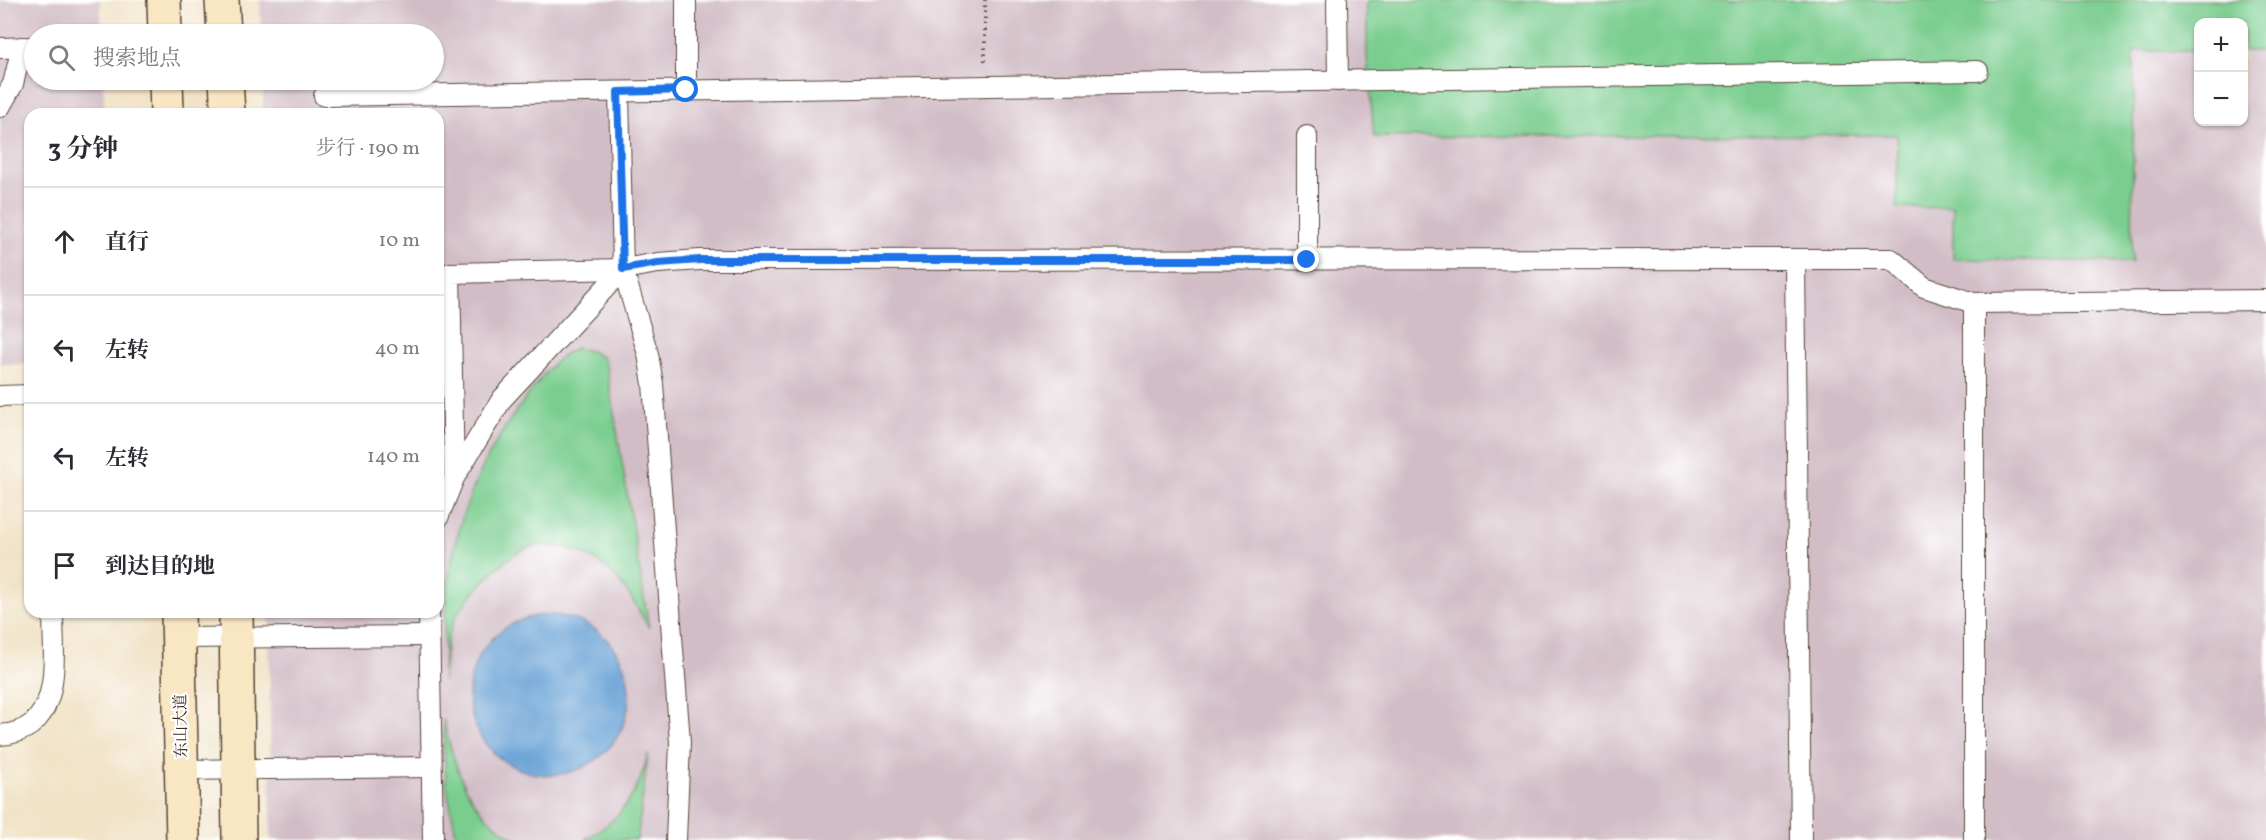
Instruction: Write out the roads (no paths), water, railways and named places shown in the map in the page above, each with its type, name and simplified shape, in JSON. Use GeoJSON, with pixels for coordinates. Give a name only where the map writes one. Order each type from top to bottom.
{"type":"FeatureCollection","features":[{"type":"Feature","properties":{"kind":"main road"},"geometry":{"type":"LineString","coordinates":[[164,0],[165,24]]}},
{"type":"Feature","properties":{"kind":"main road"},"geometry":{"type":"LineString","coordinates":[[222,0],[223,24]]}},
{"type":"Feature","properties":{"kind":"main road"},"geometry":{"type":"LineString","coordinates":[[166,90],[167,108]]}},
{"type":"Feature","properties":{"kind":"main road"},"geometry":{"type":"LineString","coordinates":[[227,90],[228,108]]}},
{"type":"Feature","properties":{"kind":"main road","name":"东山大道"},"geometry":{"type":"LineString","coordinates":[[178,625],[183,840]]}},
{"type":"Feature","properties":{"kind":"main road"},"geometry":{"type":"LineString","coordinates":[[237,625],[239,840]]}},
{"type":"Feature","properties":{"kind":"lane"},"geometry":{"type":"LineString","coordinates":[[686,0],[686,90]]}},
{"type":"Feature","properties":{"kind":"lane"},"geometry":{"type":"LineString","coordinates":[[1337,0],[1338,81]]}},
{"type":"Feature","properties":{"kind":"lane"},"geometry":{"type":"LineString","coordinates":[[0,48],[24,47]]}},
{"type":"Feature","properties":{"kind":"lane"},"geometry":{"type":"LineString","coordinates":[[0,107],[24,57]]}},
{"type":"Feature","properties":{"kind":"lane"},"geometry":{"type":"LineString","coordinates":[[324,96],[1978,71]]}},
{"type":"Feature","properties":{"kind":"lane"},"geometry":{"type":"LineString","coordinates":[[618,92],[623,269],[648,354],[653,384],[680,742],[676,840]]}},
{"type":"Feature","properties":{"kind":"lane"},"geometry":{"type":"LineString","coordinates":[[1307,136],[1307,260]]}},
{"type":"Feature","properties":{"kind":"lane"},"geometry":{"type":"LineString","coordinates":[[454,478],[450,273],[623,269],[658,263],[700,260],[1892,259],[1924,287],[1974,303],[2266,300]]}},
{"type":"Feature","properties":{"kind":"lane"},"geometry":{"type":"LineString","coordinates":[[1795,260],[1801,840]]}},
{"type":"Feature","properties":{"kind":"lane"},"geometry":{"type":"LineString","coordinates":[[444,503],[454,478],[502,399],[623,269]]}},
{"type":"Feature","properties":{"kind":"lane"},"geometry":{"type":"LineString","coordinates":[[1974,303],[1974,840]]}},
{"type":"Feature","properties":{"kind":"lane"},"geometry":{"type":"LineString","coordinates":[[0,396],[24,395]]}},
{"type":"Feature","properties":{"kind":"lane"},"geometry":{"type":"LineString","coordinates":[[0,735],[21,731],[38,717],[47,705],[52,690],[53,618]]}},
{"type":"Feature","properties":{"kind":"lane"},"geometry":{"type":"LineString","coordinates":[[429,618],[432,840]]}},
{"type":"Feature","properties":{"kind":"lane"},"geometry":{"type":"LineString","coordinates":[[178,625],[237,625],[429,636]]}},
{"type":"Feature","properties":{"kind":"lane"},"geometry":{"type":"LineString","coordinates":[[181,770],[431,766]]}},
{"type":"Feature","properties":{"kind":"water"},"geometry":{"type":"Polygon","coordinates":[[[549,615],[580,621],[605,639],[623,664],[629,695],[623,726],[605,751],[580,769],[549,775],[518,769],[493,751],[475,726],[469,695],[475,664],[493,639],[518,621],[549,615]]]}}]}
